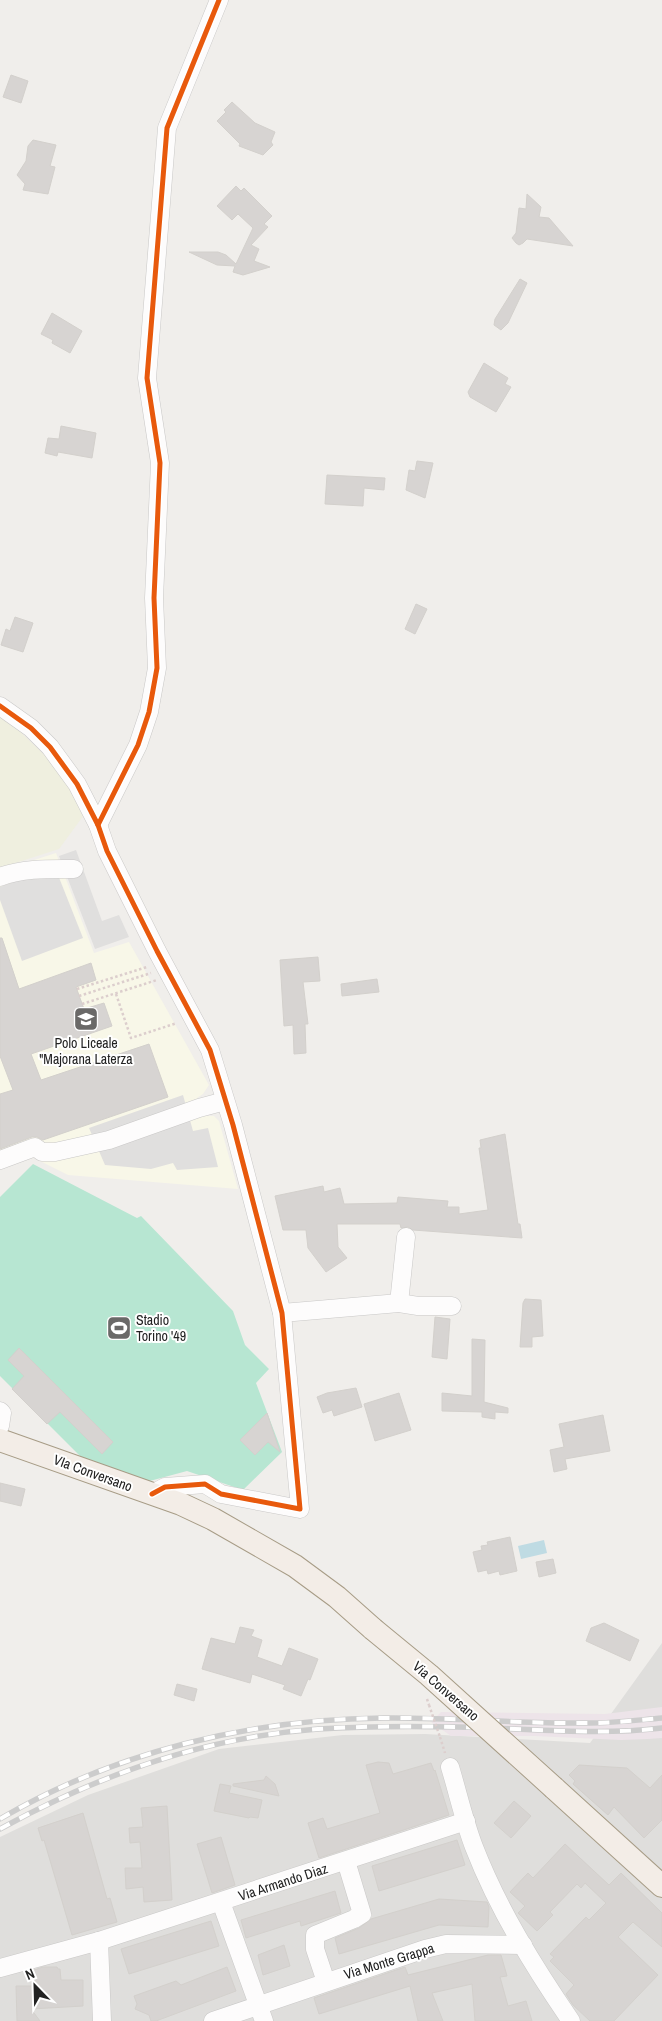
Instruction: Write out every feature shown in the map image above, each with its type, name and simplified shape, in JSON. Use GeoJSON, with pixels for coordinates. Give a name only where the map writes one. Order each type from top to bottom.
{"type":"FeatureCollection","features":[{"type":"Feature","properties":{"kind":"main road","name":"VIa Conversano"},"geometry":{"type":"LineString","coordinates":[[0,1440],[152,1494],[213,1519]]}},
{"type":"Feature","properties":{"kind":"main road","name":"Via Conversano"},"geometry":{"type":"LineString","coordinates":[[213,1519],[295,1566],[337,1597],[429,1675],[662,1886]]}},
{"type":"Feature","properties":{"kind":"street"},"geometry":{"type":"LineString","coordinates":[[98,825],[138,745],[149,712],[158,668],[154,598],[160,463],[147,378],[167,128],[219,0]]}},
{"type":"Feature","properties":{"kind":"street"},"geometry":{"type":"LineString","coordinates":[[0,706],[31,728],[50,747],[77,784],[157,951],[210,1050],[282,1313],[300,1509],[222,1494],[205,1484],[165,1487],[152,1494]]}},
{"type":"Feature","properties":{"kind":"street"},"geometry":{"type":"LineString","coordinates":[[0,877],[7,874],[32,871],[74,869]]}},
{"type":"Feature","properties":{"kind":"street"},"geometry":{"type":"LineString","coordinates":[[0,1160],[35,1147],[42,1152],[55,1152],[109,1140],[199,1108],[225,1101]]}},
{"type":"Feature","properties":{"kind":"street"},"geometry":{"type":"LineString","coordinates":[[399,1303],[406,1237]]}},
{"type":"Feature","properties":{"kind":"street"},"geometry":{"type":"LineString","coordinates":[[282,1313],[399,1303],[418,1306],[452,1306]]}},
{"type":"Feature","properties":{"kind":"street"},"geometry":{"type":"LineString","coordinates":[[0,1411],[2,1413],[0,1426]]}},
{"type":"Feature","properties":{"kind":"street"},"geometry":{"type":"LineString","coordinates":[[450,1766],[474,1846],[496,1897],[550,1990],[572,2021]]}},
{"type":"Feature","properties":{"kind":"street","name":"Via Armando Diaz"},"geometry":{"type":"LineString","coordinates":[[0,1968],[99,1941],[466,1821]]}},
{"type":"Feature","properties":{"kind":"street"},"geometry":{"type":"LineString","coordinates":[[326,1982],[316,1949],[314,1935],[362,1914],[346,1860]]}},
{"type":"Feature","properties":{"kind":"street"},"geometry":{"type":"LineString","coordinates":[[221,1902],[264,2021]]}},
{"type":"Feature","properties":{"kind":"street"},"geometry":{"type":"LineString","coordinates":[[99,1941],[102,2021]]}},
{"type":"Feature","properties":{"kind":"street","name":"Via Monte Grappa"},"geometry":{"type":"LineString","coordinates":[[213,2021],[425,1949],[446,1944],[523,1945]]}},
{"type":"Feature","properties":{"kind":"path"},"geometry":{"type":"LineString","coordinates":[[77,989],[149,966]]}},
{"type":"Feature","properties":{"kind":"path"},"geometry":{"type":"LineString","coordinates":[[79,996],[152,972]]}},
{"type":"Feature","properties":{"kind":"path"},"geometry":{"type":"LineString","coordinates":[[82,1004],[157,980]]}},
{"type":"Feature","properties":{"kind":"path"},"geometry":{"type":"LineString","coordinates":[[116,994],[131,1038],[181,1022]]}},
{"type":"Feature","properties":{"kind":"path"},"geometry":{"type":"LineString","coordinates":[[429,1705],[440,1737]]}},
{"type":"Feature","properties":{"kind":"shaded area"},"geometry":{"type":"Polygon","coordinates":[[[76,850],[102,921],[119,915],[129,937],[95,949],[59,856],[76,850]]]}},
{"type":"Feature","properties":{"kind":"shaded area","name":"Polo Liceale \"Majorana Laterza"},"geometry":{"type":"Polygon","coordinates":[[[56,853],[94,953],[129,942],[209,1085],[203,1094],[197,1098],[204,1116],[214,1116],[219,1121],[238,1189],[68,1175],[32,1157],[0,1169],[0,871],[56,853]]]}},
{"type":"Feature","properties":{"kind":"shaded area"},"geometry":{"type":"Polygon","coordinates":[[[58,875],[83,938],[22,961],[0,900],[0,887],[30,876],[58,875]]]}},
{"type":"Feature","properties":{"kind":"shaded area"},"geometry":{"type":"Polygon","coordinates":[[[183,1095],[193,1131],[208,1128],[218,1167],[177,1170],[173,1163],[151,1169],[105,1165],[89,1128],[183,1095]]]}},
{"type":"Feature","properties":{"kind":"shaded area"},"geometry":{"type":"Polygon","coordinates":[[[662,1643],[662,2021],[0,2021],[0,1837],[88,1795],[219,1749],[343,1735],[425,1734],[590,1743],[662,1643]]]}},
{"type":"Feature","properties":{"kind":"shaded area"},"geometry":{"type":"Polygon","coordinates":[[[662,1707],[662,1738],[648,1739],[451,1736],[431,1722],[441,1712],[605,1714],[662,1707]]]}},
{"type":"Feature","properties":{"kind":"green space"},"geometry":{"type":"Polygon","coordinates":[[[0,716],[14,726],[50,760],[71,789],[84,815],[59,849],[0,868],[0,716]]]}},
{"type":"Feature","properties":{"kind":"green space","name":"Stadio Torino '49"},"geometry":{"type":"Polygon","coordinates":[[[33,1164],[137,1218],[141,1216],[233,1311],[245,1345],[269,1369],[256,1383],[282,1452],[243,1490],[187,1471],[146,1482],[83,1459],[0,1376],[0,1197],[33,1164]]]}},
{"type":"Feature","properties":{"kind":"water"},"geometry":{"type":"Polygon","coordinates":[[[544,1540],[547,1553],[521,1559],[518,1546],[544,1540]]]}},
{"type":"Feature","properties":{"kind":"building"},"geometry":{"type":"Polygon","coordinates":[[[11,75],[28,81],[21,103],[3,97],[11,75]]]}},
{"type":"Feature","properties":{"kind":"building"},"geometry":{"type":"Polygon","coordinates":[[[232,102],[255,123],[275,132],[271,142],[273,145],[263,155],[239,146],[240,144],[217,121],[232,102]]]}},
{"type":"Feature","properties":{"kind":"building"},"geometry":{"type":"Polygon","coordinates":[[[33,140],[56,145],[50,166],[55,167],[48,194],[23,190],[25,184],[17,175],[26,161],[28,146],[33,140]]]}},
{"type":"Feature","properties":{"kind":"building"},"geometry":{"type":"Polygon","coordinates":[[[236,186],[241,191],[244,188],[272,216],[264,224],[268,227],[251,245],[259,249],[254,261],[270,267],[243,275],[233,272],[235,266],[217,265],[189,252],[218,252],[226,255],[236,264],[253,228],[238,214],[232,220],[217,206],[236,186]]]}},
{"type":"Feature","properties":{"kind":"building"},"geometry":{"type":"Polygon","coordinates":[[[527,194],[541,207],[539,217],[549,218],[573,246],[527,239],[519,245],[516,243],[512,238],[516,233],[519,208],[526,209],[527,194]]]}},
{"type":"Feature","properties":{"kind":"building"},"geometry":{"type":"Polygon","coordinates":[[[520,279],[527,283],[508,323],[501,330],[494,325],[495,319],[520,279]]]}},
{"type":"Feature","properties":{"kind":"building"},"geometry":{"type":"Polygon","coordinates":[[[52,313],[82,331],[70,353],[52,343],[53,340],[41,334],[52,313]]]}},
{"type":"Feature","properties":{"kind":"building"},"geometry":{"type":"Polygon","coordinates":[[[484,363],[508,378],[505,384],[511,387],[496,412],[470,397],[468,392],[484,363]]]}},
{"type":"Feature","properties":{"kind":"building"},"geometry":{"type":"Polygon","coordinates":[[[61,426],[96,433],[92,458],[58,452],[57,456],[45,453],[48,438],[59,439],[61,426]]]}},
{"type":"Feature","properties":{"kind":"building"},"geometry":{"type":"Polygon","coordinates":[[[417,461],[433,463],[425,498],[406,490],[409,470],[415,471],[417,461]]]}},
{"type":"Feature","properties":{"kind":"building"},"geometry":{"type":"Polygon","coordinates":[[[327,475],[385,478],[384,490],[364,488],[363,506],[325,504],[327,475]]]}},
{"type":"Feature","properties":{"kind":"building"},"geometry":{"type":"Polygon","coordinates":[[[416,604],[427,609],[415,634],[405,629],[416,604]]]}},
{"type":"Feature","properties":{"kind":"building"},"geometry":{"type":"Polygon","coordinates":[[[15,617],[33,623],[23,652],[1,645],[6,629],[10,631],[15,617]]]}},
{"type":"Feature","properties":{"kind":"building"},"geometry":{"type":"Polygon","coordinates":[[[0,938],[2,938],[19,989],[91,963],[96,980],[76,987],[84,1009],[104,1003],[112,1026],[31,1054],[41,1080],[149,1044],[168,1097],[43,1140],[32,1137],[0,1149],[0,1094],[13,1090],[0,1056],[0,938]]]}},
{"type":"Feature","properties":{"kind":"building"},"geometry":{"type":"Polygon","coordinates":[[[318,957],[320,981],[303,982],[308,1024],[305,1024],[306,1053],[294,1054],[293,1025],[284,1026],[280,960],[318,957]]]}},
{"type":"Feature","properties":{"kind":"building"},"geometry":{"type":"Polygon","coordinates":[[[377,979],[379,992],[342,996],[341,984],[377,979]]]}},
{"type":"Feature","properties":{"kind":"building"},"geometry":{"type":"Polygon","coordinates":[[[505,1134],[518,1224],[520,1224],[522,1238],[413,1230],[408,1227],[401,1228],[400,1224],[337,1224],[338,1247],[347,1258],[326,1272],[308,1248],[306,1230],[283,1230],[275,1196],[323,1186],[324,1192],[340,1188],[344,1204],[397,1203],[398,1197],[448,1201],[447,1207],[459,1207],[459,1214],[488,1210],[479,1148],[481,1148],[480,1140],[505,1134]]]}},
{"type":"Feature","properties":{"kind":"building"},"geometry":{"type":"Polygon","coordinates":[[[525,1299],[541,1300],[543,1336],[532,1337],[532,1347],[520,1347],[523,1303],[525,1299]]]}},
{"type":"Feature","properties":{"kind":"building"},"geometry":{"type":"Polygon","coordinates":[[[435,1317],[450,1319],[447,1359],[432,1357],[435,1317]]]}},
{"type":"Feature","properties":{"kind":"building"},"geometry":{"type":"Polygon","coordinates":[[[472,1339],[485,1340],[484,1402],[508,1408],[508,1413],[495,1412],[495,1419],[482,1417],[482,1412],[442,1411],[442,1393],[472,1396],[472,1339]]]}},
{"type":"Feature","properties":{"kind":"building"},"geometry":{"type":"Polygon","coordinates":[[[19,1348],[113,1442],[102,1454],[60,1412],[47,1424],[12,1389],[24,1376],[8,1360],[19,1348]]]}},
{"type":"Feature","properties":{"kind":"building"},"geometry":{"type":"Polygon","coordinates":[[[356,1388],[362,1407],[334,1416],[332,1410],[323,1413],[317,1397],[327,1393],[356,1388]]]}},
{"type":"Feature","properties":{"kind":"building"},"geometry":{"type":"Polygon","coordinates":[[[399,1393],[411,1430],[375,1441],[364,1404],[399,1393]]]}},
{"type":"Feature","properties":{"kind":"building"},"geometry":{"type":"Polygon","coordinates":[[[267,1413],[280,1452],[268,1442],[255,1455],[240,1440],[267,1413]]]}},
{"type":"Feature","properties":{"kind":"building"},"geometry":{"type":"Polygon","coordinates":[[[603,1415],[610,1451],[565,1459],[567,1469],[554,1472],[550,1450],[564,1447],[559,1424],[603,1415]]]}},
{"type":"Feature","properties":{"kind":"building"},"geometry":{"type":"Polygon","coordinates":[[[0,1483],[25,1489],[21,1506],[0,1501],[0,1483]]]}},
{"type":"Feature","properties":{"kind":"building"},"geometry":{"type":"Polygon","coordinates":[[[510,1537],[517,1571],[500,1575],[499,1571],[488,1574],[487,1570],[478,1572],[473,1552],[482,1550],[481,1546],[488,1545],[487,1542],[510,1537]]]}},
{"type":"Feature","properties":{"kind":"building"},"geometry":{"type":"Polygon","coordinates":[[[553,1559],[556,1573],[539,1577],[536,1562],[553,1559]]]}},
{"type":"Feature","properties":{"kind":"building"},"geometry":{"type":"Polygon","coordinates":[[[604,1623],[639,1640],[630,1661],[586,1641],[591,1628],[604,1623]]]}},
{"type":"Feature","properties":{"kind":"building"},"geometry":{"type":"Polygon","coordinates":[[[240,1627],[254,1630],[251,1636],[262,1640],[257,1657],[282,1666],[289,1648],[318,1659],[301,1696],[283,1689],[285,1685],[252,1674],[250,1683],[202,1669],[211,1638],[235,1644],[240,1627]]]}},
{"type":"Feature","properties":{"kind":"building"},"geometry":{"type":"Polygon","coordinates":[[[177,1684],[197,1689],[194,1701],[174,1695],[177,1684]]]}},
{"type":"Feature","properties":{"kind":"building"},"geometry":{"type":"Polygon","coordinates":[[[378,1762],[389,1763],[393,1774],[431,1763],[449,1815],[319,1858],[308,1823],[323,1818],[327,1829],[380,1813],[366,1765],[378,1762]]]}},
{"type":"Feature","properties":{"kind":"building"},"geometry":{"type":"Polygon","coordinates":[[[579,1765],[627,1768],[650,1788],[662,1775],[662,1820],[644,1838],[614,1807],[608,1815],[573,1784],[575,1781],[569,1775],[579,1765]]]}},
{"type":"Feature","properties":{"kind":"building"},"geometry":{"type":"Polygon","coordinates":[[[266,1776],[275,1784],[279,1796],[233,1786],[233,1784],[264,1780],[266,1776]]]}},
{"type":"Feature","properties":{"kind":"building"},"geometry":{"type":"Polygon","coordinates":[[[220,1784],[231,1786],[229,1793],[262,1800],[258,1818],[214,1811],[220,1784]]]}},
{"type":"Feature","properties":{"kind":"building"},"geometry":{"type":"Polygon","coordinates":[[[514,1801],[531,1816],[511,1838],[494,1823],[514,1801]]]}},
{"type":"Feature","properties":{"kind":"building"},"geometry":{"type":"Polygon","coordinates":[[[167,1806],[172,1900],[144,1902],[143,1887],[126,1889],[125,1868],[142,1868],[140,1842],[130,1843],[129,1828],[143,1827],[141,1808],[167,1806]]]}},
{"type":"Feature","properties":{"kind":"building"},"geometry":{"type":"Polygon","coordinates":[[[83,1813],[107,1899],[110,1898],[117,1922],[72,1935],[44,1840],[42,1841],[38,1828],[83,1813]]]}},
{"type":"Feature","properties":{"kind":"building"},"geometry":{"type":"Polygon","coordinates":[[[221,1837],[235,1885],[212,1893],[197,1844],[221,1837]]]}},
{"type":"Feature","properties":{"kind":"building"},"geometry":{"type":"Polygon","coordinates":[[[457,1840],[465,1865],[379,1891],[372,1866],[457,1840]]]}},
{"type":"Feature","properties":{"kind":"building"},"geometry":{"type":"Polygon","coordinates":[[[565,1844],[609,1885],[621,1873],[662,1913],[662,1947],[633,1922],[618,1937],[658,1975],[614,2021],[590,2021],[573,2005],[566,1994],[574,1985],[550,1961],[554,1957],[550,1954],[586,1917],[589,1920],[606,1903],[585,1883],[581,1888],[577,1884],[550,1912],[553,1915],[537,1931],[518,1913],[525,1906],[510,1892],[528,1873],[533,1878],[565,1844]]]}},
{"type":"Feature","properties":{"kind":"building"},"geometry":{"type":"Polygon","coordinates":[[[335,1891],[341,1913],[301,1926],[300,1921],[246,1938],[241,1920],[335,1891]]]}},
{"type":"Feature","properties":{"kind":"building"},"geometry":{"type":"Polygon","coordinates":[[[439,1899],[487,1902],[489,1907],[488,1927],[439,1925],[339,1954],[335,1938],[359,1928],[371,1919],[439,1899]]]}},
{"type":"Feature","properties":{"kind":"building"},"geometry":{"type":"Polygon","coordinates":[[[211,1921],[219,1946],[129,1974],[121,1949],[211,1921]]]}},
{"type":"Feature","properties":{"kind":"building"},"geometry":{"type":"Polygon","coordinates":[[[284,1945],[290,1966],[263,1975],[258,1955],[284,1945]]]}},
{"type":"Feature","properties":{"kind":"building"},"geometry":{"type":"Polygon","coordinates":[[[488,1955],[501,1955],[507,1976],[500,1977],[508,2006],[526,2001],[532,2021],[475,2021],[472,1984],[432,1993],[443,2021],[418,2021],[410,1986],[319,2014],[314,1998],[405,1967],[408,1975],[488,1955]]]}},
{"type":"Feature","properties":{"kind":"building"},"geometry":{"type":"Polygon","coordinates":[[[43,1967],[57,1967],[60,1969],[61,1980],[83,1980],[83,2006],[31,2009],[40,2021],[17,2021],[16,1986],[32,1986],[31,1971],[43,1967]]]}},
{"type":"Feature","properties":{"kind":"building"},"geometry":{"type":"Polygon","coordinates":[[[227,1967],[236,1991],[156,2021],[151,2021],[149,2015],[135,2009],[137,2004],[134,1996],[176,1981],[181,1985],[227,1967]]]}},
{"type":"Feature","properties":{"kind":"railway"},"geometry":{"type":"LineString","coordinates":[[0,1819],[44,1795],[89,1775],[136,1758],[234,1733],[284,1725],[333,1720],[383,1718],[564,1723],[662,1718]]}},
{"type":"Feature","properties":{"kind":"railway"},"geometry":{"type":"LineString","coordinates":[[0,1829],[75,1792],[154,1762],[235,1740],[276,1733],[388,1726],[586,1731],[662,1728]]}},
{"type":"Feature","properties":{"kind":"cycle path"},"geometry":{"type":"LineString","coordinates":[[98,825],[138,745],[149,712],[157,668],[154,598],[160,463],[147,378],[167,128],[219,0]]}},
{"type":"Feature","properties":{"kind":"cycle path"},"geometry":{"type":"LineString","coordinates":[[0,706],[31,728],[50,747],[77,784],[98,825],[107,851],[157,951],[210,1050],[233,1125],[282,1313],[300,1509],[221,1494],[205,1484],[165,1487],[152,1494]]}},
{"type":"Feature","properties":{"kind":"place","name":"Polo Liceale \"Majorana Laterza"},"geometry":{"type":"Point","coordinates":[86,1019]}},
{"type":"Feature","properties":{"kind":"place","name":"Stadio Torino '49"},"geometry":{"type":"Point","coordinates":[119,1328]}}]}
